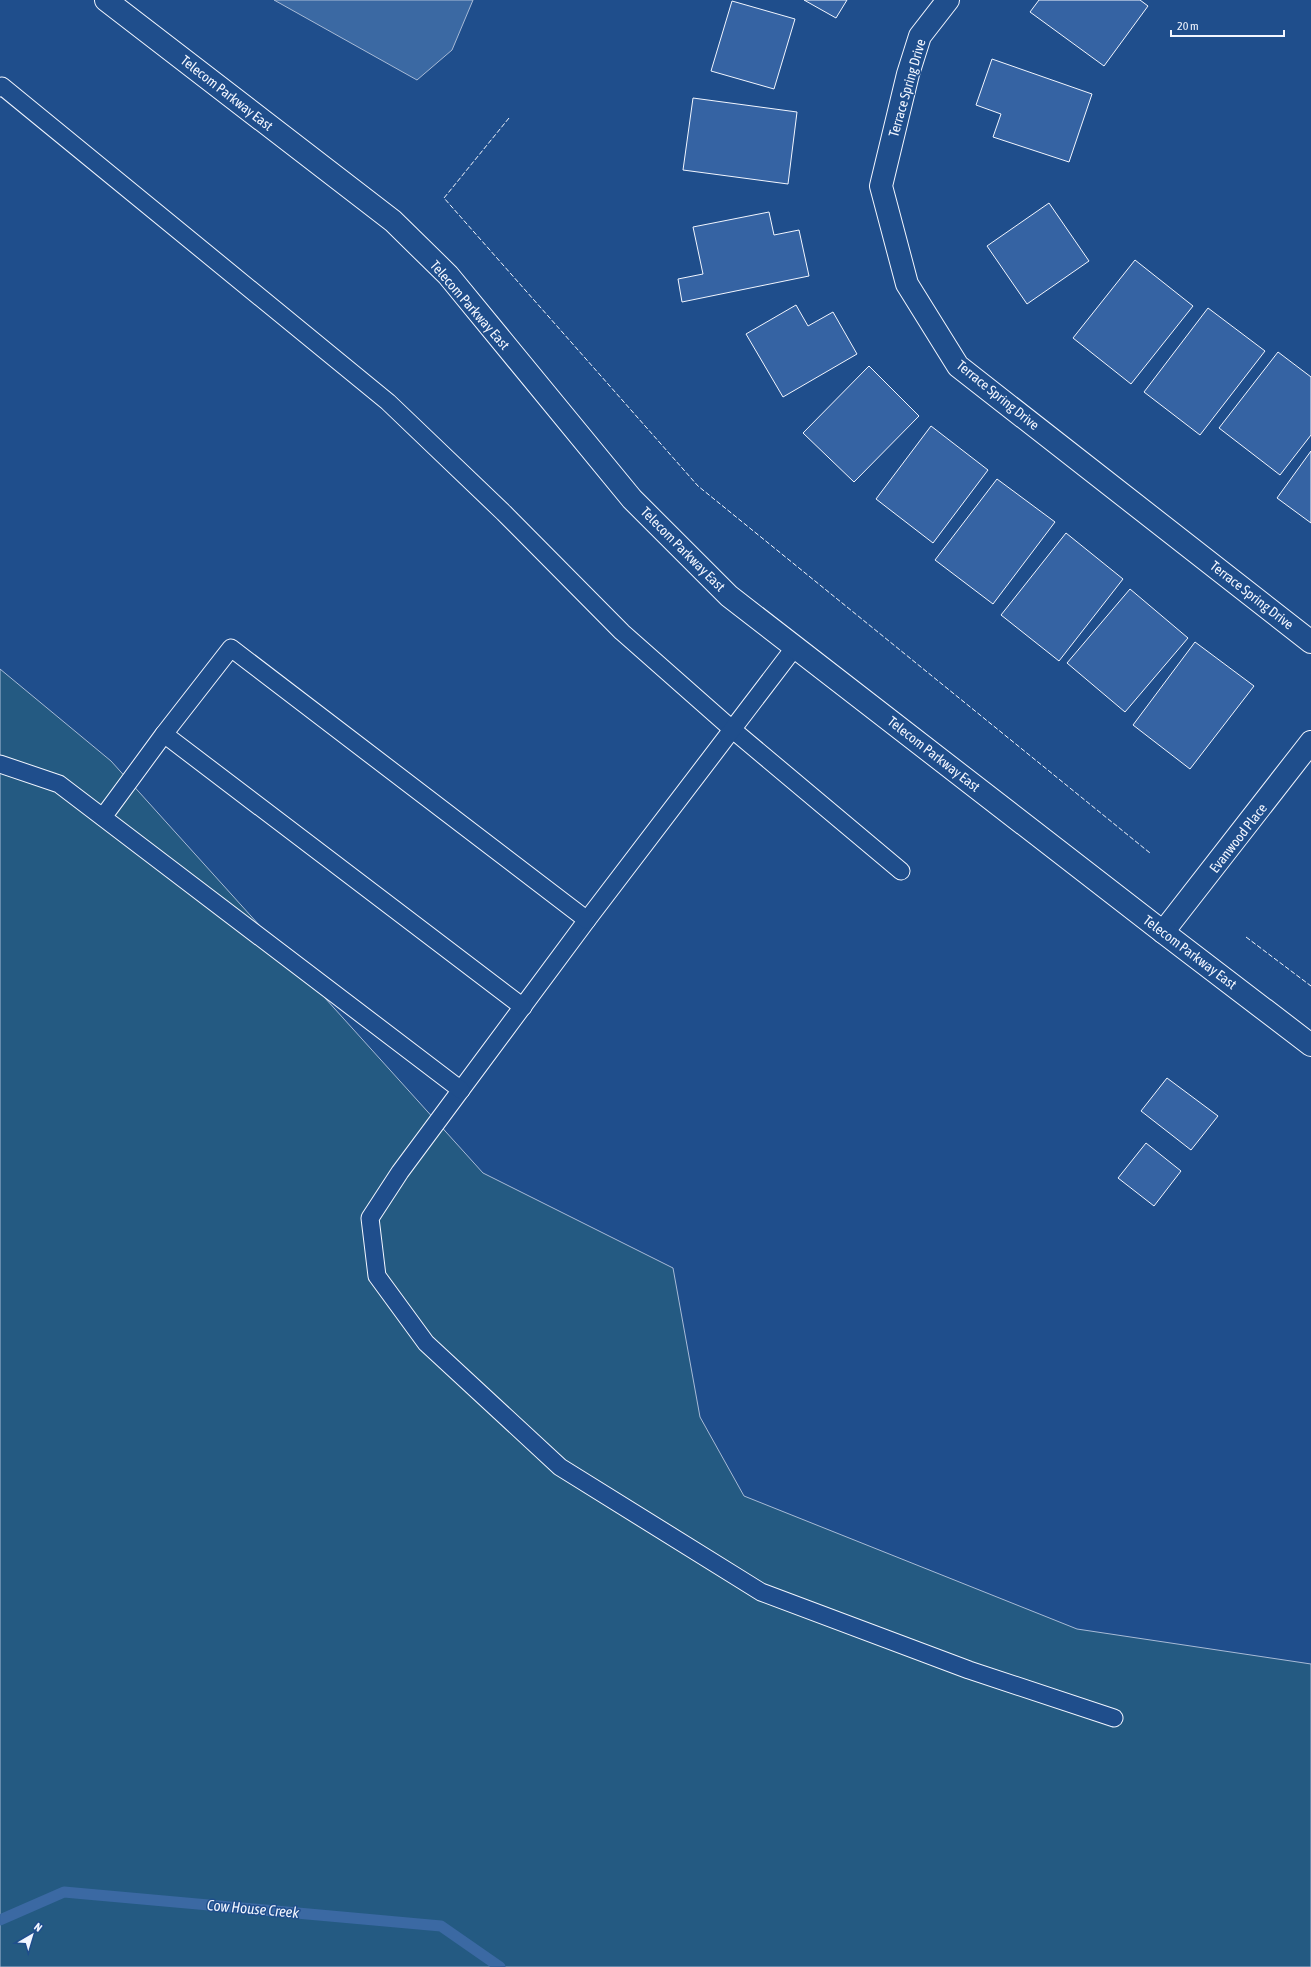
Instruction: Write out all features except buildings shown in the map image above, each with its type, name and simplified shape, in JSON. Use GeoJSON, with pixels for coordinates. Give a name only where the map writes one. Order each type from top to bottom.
{"type":"FeatureCollection","features":[{"type":"Feature","properties":{"kind":"street","name":"Telecom Parkway East"},"geometry":{"type":"LineString","coordinates":[[106,0],[393,221],[448,275],[632,499],[729,596],[1311,1045]]}},
{"type":"Feature","properties":{"kind":"street","name":"Terrace Spring Drive"},"geometry":{"type":"LineString","coordinates":[[948,0],[920,36],[908,74],[881,186],[907,284],[958,366],[1311,642]]}},
{"type":"Feature","properties":{"kind":"street","name":"Evanwood Place"},"geometry":{"type":"LineString","coordinates":[[1163,932],[1311,742]]}},
{"type":"Feature","properties":{"kind":"lane"},"geometry":{"type":"LineString","coordinates":[[0,88],[2,86],[388,402],[504,513],[622,632],[733,730],[901,871]]}},
{"type":"Feature","properties":{"kind":"lane"},"geometry":{"type":"LineString","coordinates":[[795,647],[587,920],[400,1172],[370,1218],[378,1276],[426,1343],[560,1467],[761,1592],[969,1670],[1114,1718]]}},
{"type":"Feature","properties":{"kind":"lane"},"geometry":{"type":"LineString","coordinates":[[103,817],[164,734],[231,648],[587,920]]}},
{"type":"Feature","properties":{"kind":"lane"},"geometry":{"type":"LineString","coordinates":[[164,734],[523,1007]]}},
{"type":"Feature","properties":{"kind":"lane"},"geometry":{"type":"LineString","coordinates":[[0,764],[59,784],[461,1090]]}},
{"type":"Feature","properties":{"kind":"shaded area"},"geometry":{"type":"Polygon","coordinates":[[[274,0],[473,0],[452,50],[417,80],[274,0]]]}},
{"type":"Feature","properties":{"kind":"shaded area"},"geometry":{"type":"Polygon","coordinates":[[[0,669],[111,761],[483,1173],[673,1268],[700,1417],[744,1496],[1077,1629],[1311,1664],[1311,1967],[0,1967],[0,669]]]}},
{"type":"Feature","properties":{"kind":"waterway","name":"Cow House Creek"},"geometry":{"type":"LineString","coordinates":[[0,1920],[64,1892],[441,1926],[500,1967]]}},
{"type":"Feature","properties":{"kind":"fence"},"geometry":{"type":"LineString","coordinates":[[509,118],[444,198],[698,486],[1150,853]]}},
{"type":"Feature","properties":{"kind":"fence"},"geometry":{"type":"LineString","coordinates":[[1246,937],[1311,986]]}}]}
